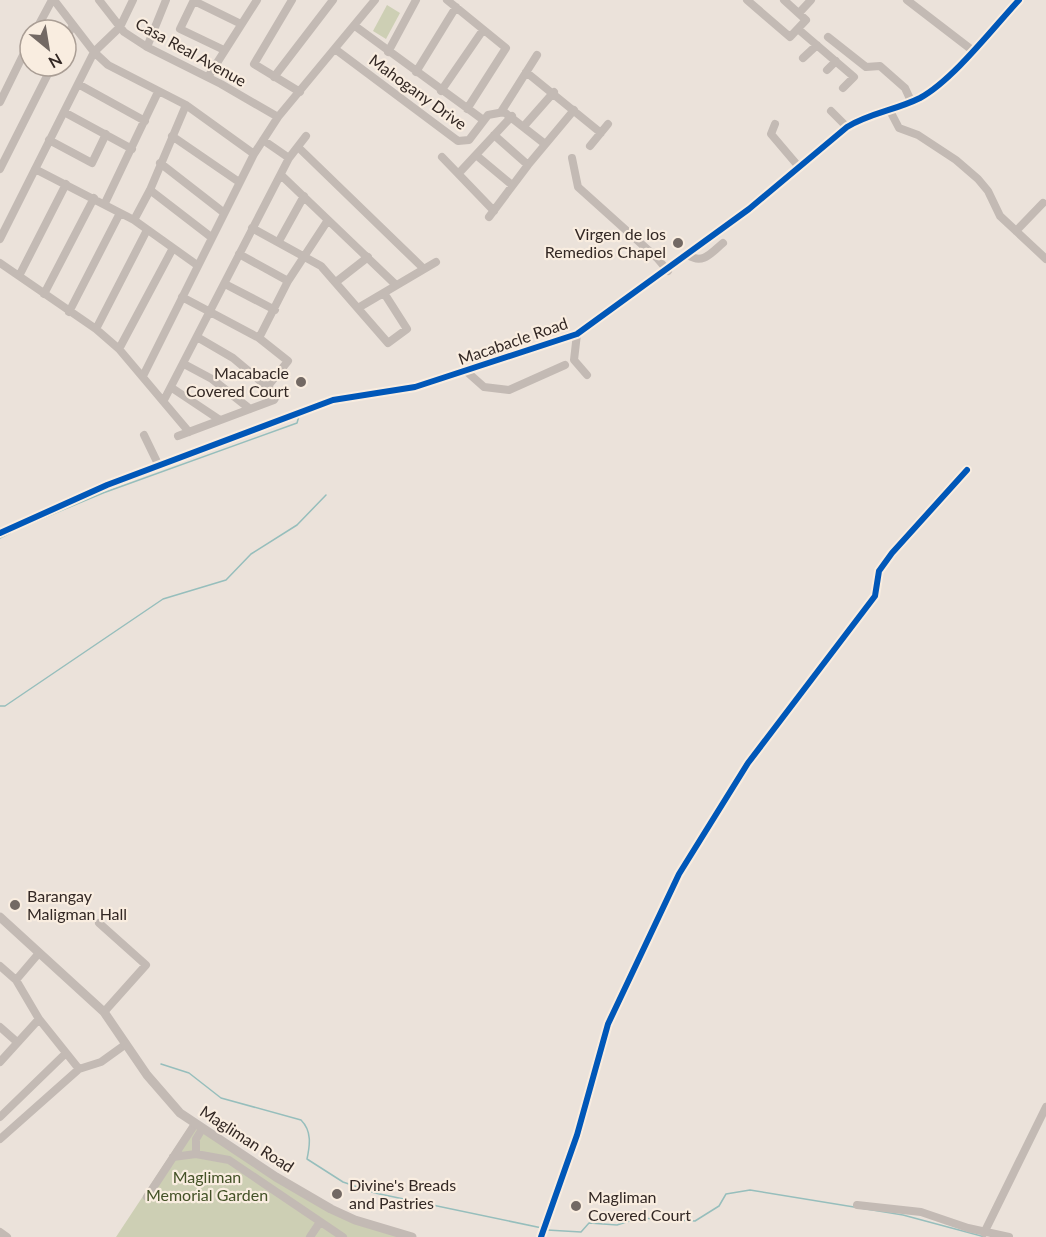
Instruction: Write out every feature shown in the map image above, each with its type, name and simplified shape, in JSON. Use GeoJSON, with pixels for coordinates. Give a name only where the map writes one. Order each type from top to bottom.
{"type":"FeatureCollection","features":[{"type":"Feature","properties":{"kind":"street"},"geometry":{"type":"LineString","coordinates":[[43,18],[53,0],[67,18]]}},
{"type":"Feature","properties":{"kind":"street","name":"Casa Real Avenue"},"geometry":{"type":"LineString","coordinates":[[99,0],[120,27],[147,47],[208,77],[278,117]]}},
{"type":"Feature","properties":{"kind":"street"},"geometry":{"type":"LineString","coordinates":[[0,239],[4,222],[35,169],[94,52],[120,27],[133,0]]}},
{"type":"Feature","properties":{"kind":"street"},"geometry":{"type":"LineString","coordinates":[[147,47],[166,0]]}},
{"type":"Feature","properties":{"kind":"street"},"geometry":{"type":"LineString","coordinates":[[208,77],[257,0]]}},
{"type":"Feature","properties":{"kind":"street"},"geometry":{"type":"LineString","coordinates":[[292,0],[254,62],[257,68],[300,92]]}},
{"type":"Feature","properties":{"kind":"street"},"geometry":{"type":"LineString","coordinates":[[274,76],[333,0]]}},
{"type":"Feature","properties":{"kind":"street"},"geometry":{"type":"LineString","coordinates":[[143,376],[254,154],[278,117],[375,0]]}},
{"type":"Feature","properties":{"kind":"street"},"geometry":{"type":"LineString","coordinates":[[388,52],[416,0]]}},
{"type":"Feature","properties":{"kind":"street"},"geometry":{"type":"LineString","coordinates":[[447,0],[506,48],[505,54],[467,109]]}},
{"type":"Feature","properties":{"kind":"street"},"geometry":{"type":"LineString","coordinates":[[754,2],[790,37],[806,20],[784,0]]}},
{"type":"Feature","properties":{"kind":"street"},"geometry":{"type":"LineString","coordinates":[[799,14],[812,0]]}},
{"type":"Feature","properties":{"kind":"street"},"geometry":{"type":"LineString","coordinates":[[907,0],[972,50]]}},
{"type":"Feature","properties":{"kind":"street","name":"Macabacle Road"},"geometry":{"type":"LineString","coordinates":[[0,533],[107,485],[333,400],[415,387],[578,334],[668,271],[865,116],[911,101],[937,86],[1019,0]]}},
{"type":"Feature","properties":{"kind":"street"},"geometry":{"type":"LineString","coordinates":[[224,50],[180,29],[194,1],[241,24]]}},
{"type":"Feature","properties":{"kind":"street"},"geometry":{"type":"LineString","coordinates":[[416,72],[456,7]]}},
{"type":"Feature","properties":{"kind":"street","name":"Mahogany Drive"},"geometry":{"type":"LineString","coordinates":[[355,26],[482,119]]}},
{"type":"Feature","properties":{"kind":"street"},"geometry":{"type":"LineString","coordinates":[[798,29],[854,77],[843,88]]}},
{"type":"Feature","properties":{"kind":"street"},"geometry":{"type":"LineString","coordinates":[[441,91],[483,30]]}},
{"type":"Feature","properties":{"kind":"street"},"geometry":{"type":"LineString","coordinates":[[78,31],[94,52],[126,76],[186,105],[254,154]]}},
{"type":"Feature","properties":{"kind":"street"},"geometry":{"type":"LineString","coordinates":[[828,37],[866,67],[880,66],[905,88],[911,101]]}},
{"type":"Feature","properties":{"kind":"street"},"geometry":{"type":"LineString","coordinates":[[803,58],[817,45]]}},
{"type":"Feature","properties":{"kind":"street","name":"Mahogany Drive"},"geometry":{"type":"LineString","coordinates":[[335,49],[458,141],[469,140],[488,115],[501,112]]}},
{"type":"Feature","properties":{"kind":"street"},"geometry":{"type":"LineString","coordinates":[[537,55],[501,112],[512,116],[545,144]]}},
{"type":"Feature","properties":{"kind":"street"},"geometry":{"type":"LineString","coordinates":[[827,70],[836,61]]}},
{"type":"Feature","properties":{"kind":"street"},"geometry":{"type":"LineString","coordinates":[[0,102],[18,65]]}},
{"type":"Feature","properties":{"kind":"street"},"geometry":{"type":"LineString","coordinates":[[526,72],[554,92],[601,133]]}},
{"type":"Feature","properties":{"kind":"street"},"geometry":{"type":"LineString","coordinates":[[0,169],[46,78]]}},
{"type":"Feature","properties":{"kind":"street"},"geometry":{"type":"LineString","coordinates":[[78,84],[145,121]]}},
{"type":"Feature","properties":{"kind":"street"},"geometry":{"type":"LineString","coordinates":[[105,203],[158,92]]}},
{"type":"Feature","properties":{"kind":"street"},"geometry":{"type":"LineString","coordinates":[[524,126],[554,92]]}},
{"type":"Feature","properties":{"kind":"street"},"geometry":{"type":"LineString","coordinates":[[134,220],[150,190],[186,105]]}},
{"type":"Feature","properties":{"kind":"street"},"geometry":{"type":"LineString","coordinates":[[442,157],[459,173],[491,214],[574,110]]}},
{"type":"Feature","properties":{"kind":"street"},"geometry":{"type":"LineString","coordinates":[[889,110],[899,128],[927,142],[978,179],[988,190],[999,216],[1046,259]]}},
{"type":"Feature","properties":{"kind":"street"},"geometry":{"type":"LineString","coordinates":[[831,111],[848,128]]}},
{"type":"Feature","properties":{"kind":"street"},"geometry":{"type":"LineString","coordinates":[[64,112],[132,149]]}},
{"type":"Feature","properties":{"kind":"street"},"geometry":{"type":"LineString","coordinates":[[459,173],[512,116]]}},
{"type":"Feature","properties":{"kind":"street"},"geometry":{"type":"LineString","coordinates":[[590,146],[608,124]]}},
{"type":"Feature","properties":{"kind":"street"},"geometry":{"type":"LineString","coordinates":[[775,124],[771,134],[799,167]]}},
{"type":"Feature","properties":{"kind":"street"},"geometry":{"type":"LineString","coordinates":[[50,140],[92,163],[106,135]]}},
{"type":"Feature","properties":{"kind":"street"},"geometry":{"type":"LineString","coordinates":[[494,135],[528,165]]}},
{"type":"Feature","properties":{"kind":"street"},"geometry":{"type":"LineString","coordinates":[[172,136],[239,182]]}},
{"type":"Feature","properties":{"kind":"street"},"geometry":{"type":"LineString","coordinates":[[164,400],[252,228],[290,158],[306,136]]}},
{"type":"Feature","properties":{"kind":"street"},"geometry":{"type":"LineString","coordinates":[[263,141],[290,158]]}},
{"type":"Feature","properties":{"kind":"street"},"geometry":{"type":"LineString","coordinates":[[298,147],[424,269]]}},
{"type":"Feature","properties":{"kind":"street"},"geometry":{"type":"LineString","coordinates":[[476,155],[513,185]]}},
{"type":"Feature","properties":{"kind":"street"},"geometry":{"type":"LineString","coordinates":[[572,158],[578,187],[657,258],[668,271]]}},
{"type":"Feature","properties":{"kind":"street"},"geometry":{"type":"LineString","coordinates":[[160,163],[223,212]]}},
{"type":"Feature","properties":{"kind":"street"},"geometry":{"type":"LineString","coordinates":[[35,169],[105,203],[134,220],[197,265]]}},
{"type":"Feature","properties":{"kind":"street"},"geometry":{"type":"LineString","coordinates":[[281,175],[396,285]]}},
{"type":"Feature","properties":{"kind":"street"},"geometry":{"type":"LineString","coordinates":[[19,276],[66,184]]}},
{"type":"Feature","properties":{"kind":"street"},"geometry":{"type":"LineString","coordinates":[[150,190],[211,237]]}},
{"type":"Feature","properties":{"kind":"street"},"geometry":{"type":"LineString","coordinates":[[279,241],[304,196]]}},
{"type":"Feature","properties":{"kind":"street"},"geometry":{"type":"LineString","coordinates":[[44,294],[94,198]]}},
{"type":"Feature","properties":{"kind":"street"},"geometry":{"type":"LineString","coordinates":[[1016,231],[1043,203]]}},
{"type":"Feature","properties":{"kind":"street"},"geometry":{"type":"LineString","coordinates":[[69,312],[120,213]]}},
{"type":"Feature","properties":{"kind":"street"},"geometry":{"type":"LineString","coordinates":[[259,338],[288,281],[328,220]]}},
{"type":"Feature","properties":{"kind":"street"},"geometry":{"type":"LineString","coordinates":[[252,228],[306,255],[336,282],[383,340],[388,343],[407,329],[384,293]]}},
{"type":"Feature","properties":{"kind":"street"},"geometry":{"type":"LineString","coordinates":[[96,329],[147,230]]}},
{"type":"Feature","properties":{"kind":"street"},"geometry":{"type":"LineString","coordinates":[[688,255],[695,260],[702,260],[723,243]]}},
{"type":"Feature","properties":{"kind":"street"},"geometry":{"type":"LineString","coordinates":[[119,349],[173,248]]}},
{"type":"Feature","properties":{"kind":"street"},"geometry":{"type":"LineString","coordinates":[[239,254],[288,281]]}},
{"type":"Feature","properties":{"kind":"street"},"geometry":{"type":"LineString","coordinates":[[336,282],[368,257]]}},
{"type":"Feature","properties":{"kind":"street"},"geometry":{"type":"LineString","coordinates":[[358,308],[436,262]]}},
{"type":"Feature","properties":{"kind":"street"},"geometry":{"type":"LineString","coordinates":[[0,263],[96,329],[119,349],[189,432]]}},
{"type":"Feature","properties":{"kind":"street"},"geometry":{"type":"LineString","coordinates":[[225,284],[275,310]]}},
{"type":"Feature","properties":{"kind":"street"},"geometry":{"type":"LineString","coordinates":[[182,297],[259,338],[288,361],[268,386]]}},
{"type":"Feature","properties":{"kind":"street"},"geometry":{"type":"LineString","coordinates":[[578,334],[574,360],[587,375]]}},
{"type":"Feature","properties":{"kind":"street"},"geometry":{"type":"LineString","coordinates":[[178,436],[250,409],[278,395],[233,358],[197,337]]}},
{"type":"Feature","properties":{"kind":"street"},"geometry":{"type":"LineString","coordinates":[[183,364],[212,379],[250,409]]}},
{"type":"Feature","properties":{"kind":"street"},"geometry":{"type":"LineString","coordinates":[[466,371],[484,387],[509,390],[565,365]]}},
{"type":"Feature","properties":{"kind":"street"},"geometry":{"type":"LineString","coordinates":[[172,388],[220,420]]}},
{"type":"Feature","properties":{"kind":"street"},"geometry":{"type":"LineString","coordinates":[[144,435],[159,466]]}},
{"type":"Feature","properties":{"kind":"street"},"geometry":{"type":"LineString","coordinates":[[541,1235],[577,1135],[608,1024],[679,873],[748,763],[875,596],[879,571],[898,545],[967,470]]}},
{"type":"Feature","properties":{"kind":"street","name":"Magliman Road"},"geometry":{"type":"LineString","coordinates":[[0,917],[104,1012],[159,1090],[180,1113],[331,1209],[355,1220],[412,1237]]}},
{"type":"Feature","properties":{"kind":"street"},"geometry":{"type":"LineString","coordinates":[[99,923],[146,965],[104,1012]]}},
{"type":"Feature","properties":{"kind":"street"},"geometry":{"type":"LineString","coordinates":[[16,980],[39,953]]}},
{"type":"Feature","properties":{"kind":"street"},"geometry":{"type":"LineString","coordinates":[[0,966],[16,980],[39,1019],[80,1070]]}},
{"type":"Feature","properties":{"kind":"street"},"geometry":{"type":"LineString","coordinates":[[0,1062],[39,1019]]}},
{"type":"Feature","properties":{"kind":"street"},"geometry":{"type":"LineString","coordinates":[[0,1027],[17,1042]]}},
{"type":"Feature","properties":{"kind":"street"},"geometry":{"type":"LineString","coordinates":[[0,1139],[80,1070],[100,1062],[126,1044]]}},
{"type":"Feature","properties":{"kind":"street"},"geometry":{"type":"LineString","coordinates":[[0,1117],[66,1053]]}},
{"type":"Feature","properties":{"kind":"street"},"geometry":{"type":"LineString","coordinates":[[984,1233],[1046,1107]]}},
{"type":"Feature","properties":{"kind":"street"},"geometry":{"type":"LineString","coordinates":[[196,1154],[194,1144],[199,1126]]}},
{"type":"Feature","properties":{"kind":"street"},"geometry":{"type":"LineString","coordinates":[[147,1197],[173,1157],[199,1126]]}},
{"type":"Feature","properties":{"kind":"street"},"geometry":{"type":"LineString","coordinates":[[173,1157],[196,1154],[229,1160],[343,1237]]}},
{"type":"Feature","properties":{"kind":"street"},"geometry":{"type":"LineString","coordinates":[[857,1205],[921,1212],[984,1233],[1009,1237]]}},
{"type":"Feature","properties":{"kind":"street"},"geometry":{"type":"LineString","coordinates":[[310,1237],[320,1222]]}},
{"type":"Feature","properties":{"kind":"street"},"geometry":{"type":"LineString","coordinates":[[0,1232],[7,1237]]}},
{"type":"Feature","properties":{"kind":"green space"},"geometry":{"type":"Polygon","coordinates":[[[387,5],[400,13],[386,39],[373,31],[387,5]]]}},
{"type":"Feature","properties":{"kind":"green space","name":"Magliman Memorial Garden"},"geometry":{"type":"Polygon","coordinates":[[[192,1122],[331,1209],[412,1237],[116,1237],[192,1122]]]}},
{"type":"Feature","properties":{"kind":"waterway"},"geometry":{"type":"LineString","coordinates":[[17,529],[103,493],[297,423],[299,416]]}},
{"type":"Feature","properties":{"kind":"waterway"},"geometry":{"type":"LineString","coordinates":[[0,706],[5,706],[163,599],[226,580],[251,554],[297,525],[326,495]]}},
{"type":"Feature","properties":{"kind":"waterway"},"geometry":{"type":"LineString","coordinates":[[0,538],[10,533]]}},
{"type":"Feature","properties":{"kind":"waterway"},"geometry":{"type":"LineString","coordinates":[[161,1064],[189,1073],[221,1098],[301,1120],[309,1133],[307,1159],[343,1182],[375,1193],[542,1228]]}},
{"type":"Feature","properties":{"kind":"waterway"},"geometry":{"type":"LineString","coordinates":[[547,1230],[581,1232],[589,1223],[617,1225],[639,1218],[695,1221],[719,1206],[726,1194],[750,1190],[903,1215],[985,1237]]}},
{"type":"Feature","properties":{"kind":"cycle path"},"geometry":{"type":"LineString","coordinates":[[0,533],[107,485],[333,400],[415,387],[577,334],[749,209],[847,127],[865,118],[911,102],[933,90],[985,39],[1019,0]]}},
{"type":"Feature","properties":{"kind":"cycle path"},"geometry":{"type":"LineString","coordinates":[[541,1237],[577,1135],[608,1024],[679,874],[748,763],[875,596],[879,571],[892,553],[967,470]]}},
{"type":"Feature","properties":{"kind":"place","name":"Virgen de los Remedios Chapel"},"geometry":{"type":"Point","coordinates":[678,243]}},
{"type":"Feature","properties":{"kind":"place","name":"Macabacle Covered Court"},"geometry":{"type":"Point","coordinates":[301,382]}},
{"type":"Feature","properties":{"kind":"place","name":"Barangay Maligman Hall"},"geometry":{"type":"Point","coordinates":[15,905]}},
{"type":"Feature","properties":{"kind":"place","name":"Divine's Breads and Pastries"},"geometry":{"type":"Point","coordinates":[337,1194]}},
{"type":"Feature","properties":{"kind":"place","name":"Magliman Covered Court"},"geometry":{"type":"Point","coordinates":[576,1206]}}]}
